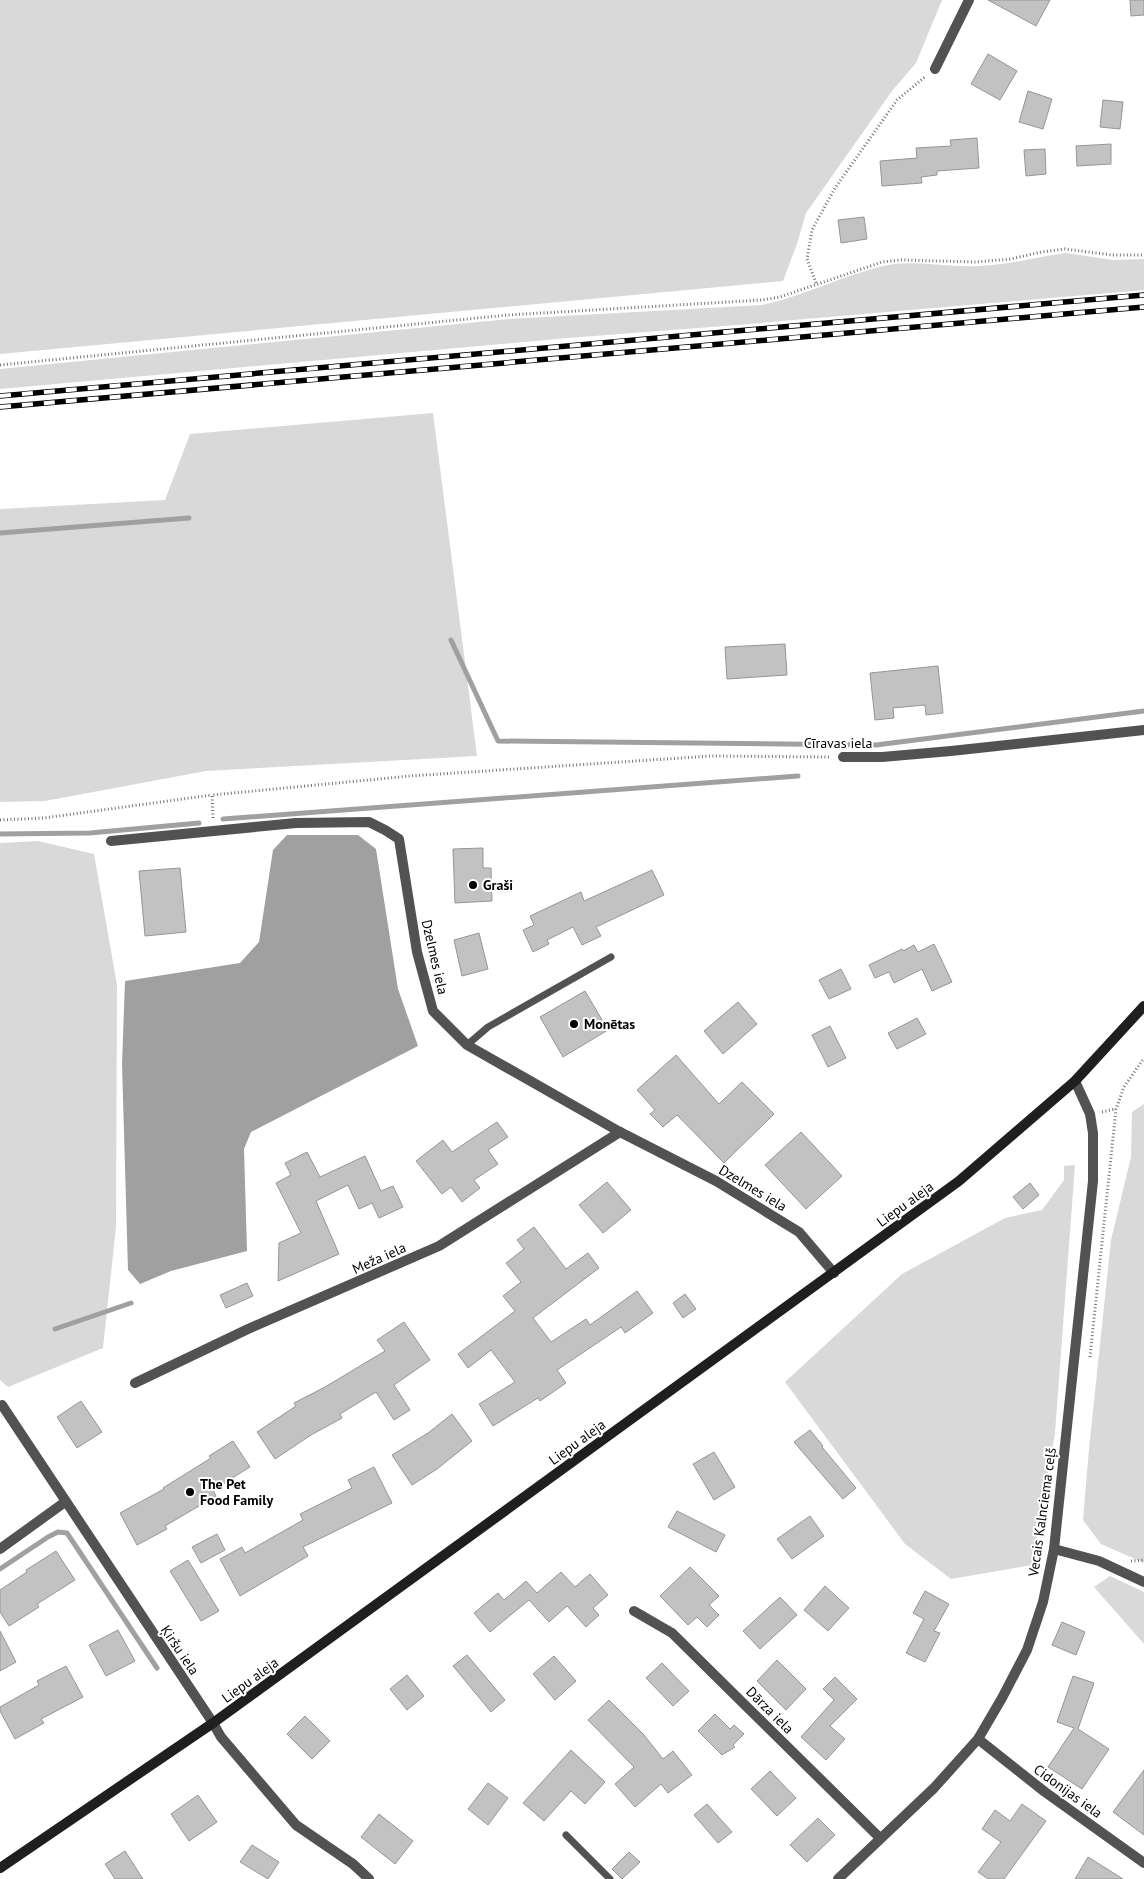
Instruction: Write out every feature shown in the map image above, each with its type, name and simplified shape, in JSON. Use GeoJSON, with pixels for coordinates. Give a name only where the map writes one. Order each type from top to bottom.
{"type":"FeatureCollection","features":[{"type":"Feature","properties":{"kind":"street"},"geometry":{"type":"LineString","coordinates":[[934,69],[970,0]]}},
{"type":"Feature","properties":{"kind":"street","name":"Cīravas iela"},"geometry":{"type":"LineString","coordinates":[[843,757],[882,757],[951,751],[1144,730]]}},
{"type":"Feature","properties":{"kind":"street","name":"Dzelmes iela"},"geometry":{"type":"LineString","coordinates":[[111,841],[296,823],[369,822],[385,830],[399,839],[417,952],[433,1011],[467,1045],[620,1132],[716,1181],[799,1232],[834,1273]]}},
{"type":"Feature","properties":{"kind":"street","name":"Liepu aleja"},"geometry":{"type":"LineString","coordinates":[[0,1868],[213,1724],[959,1181],[1075,1081],[1144,1006]]}},
{"type":"Feature","properties":{"kind":"street","name":"Vecais Kalnciema ceļš"},"geometry":{"type":"LineString","coordinates":[[838,1879],[934,1788],[978,1739],[1002,1698],[1026,1650],[1043,1602],[1054,1548],[1093,1181],[1093,1132],[1090,1114],[1075,1081]]}},
{"type":"Feature","properties":{"kind":"street","name":"Meža iela"},"geometry":{"type":"LineString","coordinates":[[134,1383],[248,1329],[438,1246],[620,1132]]}},
{"type":"Feature","properties":{"kind":"street","name":"Ķiršu iela"},"geometry":{"type":"LineString","coordinates":[[1,1404],[221,1737],[296,1825],[352,1864],[369,1879]]}},
{"type":"Feature","properties":{"kind":"street"},"geometry":{"type":"LineString","coordinates":[[0,1549],[65,1502]]}},
{"type":"Feature","properties":{"kind":"street"},"geometry":{"type":"LineString","coordinates":[[1054,1548],[1099,1561],[1144,1582]]}},
{"type":"Feature","properties":{"kind":"street","name":"Dārza iela"},"geometry":{"type":"LineString","coordinates":[[634,1610],[672,1633],[880,1838]]}},
{"type":"Feature","properties":{"kind":"street","name":"Cidonijas iela"},"geometry":{"type":"LineString","coordinates":[[978,1739],[1045,1792],[1144,1863]]}},
{"type":"Feature","properties":{"kind":"lane"},"geometry":{"type":"LineString","coordinates":[[467,1045],[488,1027],[611,957]]}},
{"type":"Feature","properties":{"kind":"lane"},"geometry":{"type":"LineString","coordinates":[[566,1835],[610,1879]]}},
{"type":"Feature","properties":{"kind":"path"},"geometry":{"type":"LineString","coordinates":[[816,283],[807,259],[812,230],[835,188],[897,100],[934,69]]}},
{"type":"Feature","properties":{"kind":"path"},"geometry":{"type":"LineString","coordinates":[[0,365],[499,316],[762,300],[780,297],[816,283],[882,262],[902,260],[976,262],[1011,259],[1065,249],[1112,256],[1144,255]]}},
{"type":"Feature","properties":{"kind":"path","name":"Cīravas iela"},"geometry":{"type":"LineString","coordinates":[[0,820],[44,818],[212,795],[410,776],[711,756],[843,757]]}},
{"type":"Feature","properties":{"kind":"path"},"geometry":{"type":"LineString","coordinates":[[212,795],[213,831]]}},
{"type":"Feature","properties":{"kind":"shaded area"},"geometry":{"type":"Polygon","coordinates":[[[0,0],[942,0],[916,63],[892,91],[806,213],[783,281],[0,354],[0,0]]]}},
{"type":"Feature","properties":{"kind":"shaded area"},"geometry":{"type":"Polygon","coordinates":[[[1066,253],[1113,260],[1144,259],[1144,290],[568,338],[0,389],[0,369],[509,319],[762,305],[793,297],[883,266],[907,263],[967,266],[990,265],[1066,253]]]}},
{"type":"Feature","properties":{"kind":"shaded area"},"geometry":{"type":"Polygon","coordinates":[[[433,413],[477,756],[206,771],[45,801],[0,802],[0,509],[165,500],[190,434],[433,413]]]}},
{"type":"Feature","properties":{"kind":"shaded area"},"geometry":{"type":"Polygon","coordinates":[[[287,835],[358,835],[376,849],[398,989],[418,1046],[251,1132],[244,1149],[247,1251],[171,1271],[140,1284],[128,1270],[122,1064],[125,981],[240,963],[259,942],[273,850],[287,835]]]}},
{"type":"Feature","properties":{"kind":"shaded area"},"geometry":{"type":"Polygon","coordinates":[[[38,841],[94,854],[117,985],[116,1227],[103,1348],[8,1387],[0,1380],[0,843],[38,841]]]}},
{"type":"Feature","properties":{"kind":"shaded area"},"geometry":{"type":"Polygon","coordinates":[[[1144,1104],[1144,1563],[1101,1544],[1083,1520],[1111,1240],[1131,1157],[1132,1112],[1144,1104]]]}},
{"type":"Feature","properties":{"kind":"shaded area"},"geometry":{"type":"Polygon","coordinates":[[[1075,1165],[1055,1433],[1032,1565],[951,1579],[905,1544],[785,1382],[902,1274],[1005,1218],[1042,1210],[1064,1180],[1064,1166],[1075,1165]]]}},
{"type":"Feature","properties":{"kind":"shaded area"},"geometry":{"type":"Polygon","coordinates":[[[1110,1576],[1144,1592],[1144,1644],[1094,1587],[1110,1576]]]}},
{"type":"Feature","properties":{"kind":"building"},"geometry":{"type":"Polygon","coordinates":[[[988,0],[1050,0],[1036,26],[988,0]]]}},
{"type":"Feature","properties":{"kind":"building"},"geometry":{"type":"Polygon","coordinates":[[[1130,0],[1144,0],[1144,15],[1131,16],[1130,0]]]}},
{"type":"Feature","properties":{"kind":"building"},"geometry":{"type":"Polygon","coordinates":[[[988,54],[1017,71],[1000,100],[971,84],[988,54]]]}},
{"type":"Feature","properties":{"kind":"building"},"geometry":{"type":"Polygon","coordinates":[[[1028,91],[1052,99],[1043,129],[1019,122],[1028,91]]]}},
{"type":"Feature","properties":{"kind":"building"},"geometry":{"type":"Polygon","coordinates":[[[1103,100],[1123,102],[1120,129],[1100,127],[1103,100]]]}},
{"type":"Feature","properties":{"kind":"building"},"geometry":{"type":"Polygon","coordinates":[[[977,138],[979,168],[937,171],[937,175],[921,177],[922,183],[882,186],[880,161],[917,158],[916,148],[951,146],[950,140],[977,138]]]}},
{"type":"Feature","properties":{"kind":"building"},"geometry":{"type":"Polygon","coordinates":[[[1111,144],[1111,164],[1077,166],[1076,146],[1111,144]]]}},
{"type":"Feature","properties":{"kind":"building"},"geometry":{"type":"Polygon","coordinates":[[[1045,149],[1046,174],[1026,176],[1024,150],[1045,149]]]}},
{"type":"Feature","properties":{"kind":"building"},"geometry":{"type":"Polygon","coordinates":[[[864,217],[867,239],[841,243],[838,220],[864,217]]]}},
{"type":"Feature","properties":{"kind":"building"},"geometry":{"type":"Polygon","coordinates":[[[785,644],[787,675],[727,679],[725,647],[785,644]]]}},
{"type":"Feature","properties":{"kind":"building"},"geometry":{"type":"Polygon","coordinates":[[[938,666],[943,713],[926,715],[925,705],[893,708],[894,718],[875,720],[870,673],[938,666]]]}},
{"type":"Feature","properties":{"kind":"building","name":"Graši"},"geometry":{"type":"Polygon","coordinates":[[[483,848],[483,868],[491,868],[492,901],[455,903],[453,849],[483,848]]]}},
{"type":"Feature","properties":{"kind":"building"},"geometry":{"type":"Polygon","coordinates":[[[180,868],[186,932],[145,936],[139,871],[180,868]]]}},
{"type":"Feature","properties":{"kind":"building"},"geometry":{"type":"Polygon","coordinates":[[[652,870],[664,895],[596,927],[601,936],[582,945],[573,927],[547,940],[549,944],[533,952],[523,930],[534,925],[530,916],[581,892],[584,901],[652,870]]]}},
{"type":"Feature","properties":{"kind":"building"},"geometry":{"type":"Polygon","coordinates":[[[479,933],[488,969],[462,976],[454,940],[479,933]]]}},
{"type":"Feature","properties":{"kind":"building"},"geometry":{"type":"Polygon","coordinates":[[[934,944],[952,982],[932,991],[922,969],[894,983],[889,972],[875,978],[869,965],[914,945],[918,952],[934,944]]]}},
{"type":"Feature","properties":{"kind":"building"},"geometry":{"type":"Polygon","coordinates":[[[841,969],[851,989],[829,999],[819,980],[841,969]]]}},
{"type":"Feature","properties":{"kind":"building","name":"Monētas"},"geometry":{"type":"Polygon","coordinates":[[[585,991],[608,1030],[563,1057],[540,1017],[585,991]]]}},
{"type":"Feature","properties":{"kind":"building"},"geometry":{"type":"Polygon","coordinates":[[[738,1002],[757,1024],[723,1054],[704,1031],[738,1002]]]}},
{"type":"Feature","properties":{"kind":"building"},"geometry":{"type":"Polygon","coordinates":[[[917,1018],[926,1034],[897,1049],[888,1033],[917,1018]]]}},
{"type":"Feature","properties":{"kind":"building"},"geometry":{"type":"Polygon","coordinates":[[[830,1026],[846,1058],[828,1067],[812,1035],[830,1026]]]}},
{"type":"Feature","properties":{"kind":"building"},"geometry":{"type":"Polygon","coordinates":[[[676,1055],[719,1104],[742,1082],[774,1114],[724,1163],[677,1115],[663,1127],[650,1114],[655,1110],[637,1090],[676,1055]]]}},
{"type":"Feature","properties":{"kind":"building"},"geometry":{"type":"Polygon","coordinates":[[[497,1122],[508,1137],[488,1150],[498,1164],[474,1180],[480,1188],[462,1202],[451,1187],[442,1194],[416,1161],[443,1140],[452,1152],[497,1122]]]}},
{"type":"Feature","properties":{"kind":"building"},"geometry":{"type":"Polygon","coordinates":[[[801,1132],[842,1176],[806,1209],[765,1165],[801,1132]]]}},
{"type":"Feature","properties":{"kind":"building"},"geometry":{"type":"Polygon","coordinates":[[[307,1152],[320,1177],[365,1156],[381,1191],[393,1186],[403,1207],[379,1218],[372,1203],[359,1209],[348,1185],[316,1201],[339,1254],[278,1281],[279,1243],[301,1233],[276,1183],[291,1175],[285,1163],[307,1152]]]}},
{"type":"Feature","properties":{"kind":"building"},"geometry":{"type":"Polygon","coordinates":[[[607,1182],[631,1210],[603,1233],[579,1205],[607,1182]]]}},
{"type":"Feature","properties":{"kind":"building"},"geometry":{"type":"Polygon","coordinates":[[[1030,1183],[1039,1195],[1023,1209],[1013,1197],[1030,1183]]]}},
{"type":"Feature","properties":{"kind":"building"},"geometry":{"type":"Polygon","coordinates":[[[534,1227],[566,1269],[588,1253],[599,1268],[533,1318],[551,1342],[586,1319],[590,1325],[637,1291],[653,1313],[625,1333],[621,1327],[557,1370],[566,1383],[540,1401],[538,1398],[493,1426],[479,1404],[515,1382],[491,1350],[468,1368],[458,1354],[515,1311],[503,1296],[521,1282],[506,1263],[524,1249],[517,1240],[534,1227]]]}},
{"type":"Feature","properties":{"kind":"building"},"geometry":{"type":"Polygon","coordinates":[[[247,1283],[253,1296],[226,1308],[220,1295],[247,1283]]]}},
{"type":"Feature","properties":{"kind":"building"},"geometry":{"type":"Polygon","coordinates":[[[685,1294],[696,1309],[683,1318],[673,1303],[685,1294]]]}},
{"type":"Feature","properties":{"kind":"building"},"geometry":{"type":"Polygon","coordinates":[[[404,1322],[430,1360],[394,1385],[410,1410],[394,1420],[376,1392],[340,1414],[342,1418],[311,1435],[275,1459],[257,1432],[296,1406],[294,1403],[385,1351],[377,1340],[404,1322]]]}},
{"type":"Feature","properties":{"kind":"building"},"geometry":{"type":"Polygon","coordinates":[[[81,1401],[102,1432],[77,1448],[57,1417],[81,1401]]]}},
{"type":"Feature","properties":{"kind":"building"},"geometry":{"type":"Polygon","coordinates":[[[452,1414],[472,1441],[437,1469],[412,1485],[392,1455],[428,1433],[452,1414]]]}},
{"type":"Feature","properties":{"kind":"building"},"geometry":{"type":"Polygon","coordinates":[[[810,1430],[856,1488],[843,1499],[794,1442],[810,1430]]]}},
{"type":"Feature","properties":{"kind":"building"},"geometry":{"type":"Polygon","coordinates":[[[233,1441],[250,1467],[213,1490],[216,1496],[165,1526],[167,1529],[137,1545],[120,1513],[164,1489],[233,1441]]]}},
{"type":"Feature","properties":{"kind":"building"},"geometry":{"type":"Polygon","coordinates":[[[714,1452],[735,1487],[714,1500],[693,1464],[714,1452]]]}},
{"type":"Feature","properties":{"kind":"building"},"geometry":{"type":"Polygon","coordinates":[[[374,1467],[392,1503],[303,1547],[308,1556],[240,1596],[220,1559],[242,1547],[245,1553],[303,1520],[300,1514],[352,1488],[348,1480],[374,1467]]]}},
{"type":"Feature","properties":{"kind":"building"},"geometry":{"type":"Polygon","coordinates":[[[677,1511],[725,1535],[716,1552],[668,1527],[677,1511]]]}},
{"type":"Feature","properties":{"kind":"building"},"geometry":{"type":"Polygon","coordinates":[[[810,1516],[824,1536],[792,1559],[777,1539],[810,1516]]]}},
{"type":"Feature","properties":{"kind":"building"},"geometry":{"type":"Polygon","coordinates":[[[217,1534],[225,1550],[201,1563],[192,1547],[217,1534]]]}},
{"type":"Feature","properties":{"kind":"building"},"geometry":{"type":"Polygon","coordinates":[[[56,1551],[75,1580],[37,1604],[39,1607],[9,1626],[0,1612],[0,1590],[27,1572],[26,1570],[56,1551]]]}},
{"type":"Feature","properties":{"kind":"building"},"geometry":{"type":"Polygon","coordinates":[[[188,1560],[219,1611],[201,1621],[170,1571],[188,1560]]]}},
{"type":"Feature","properties":{"kind":"building"},"geometry":{"type":"Polygon","coordinates":[[[690,1567],[719,1596],[709,1605],[719,1615],[707,1627],[697,1617],[688,1625],[660,1596],[690,1567]]]}},
{"type":"Feature","properties":{"kind":"building"},"geometry":{"type":"Polygon","coordinates":[[[561,1572],[575,1587],[590,1574],[608,1595],[593,1608],[599,1615],[586,1627],[567,1606],[549,1622],[529,1600],[490,1632],[474,1613],[498,1593],[504,1600],[526,1581],[537,1593],[561,1572]]]}},
{"type":"Feature","properties":{"kind":"building"},"geometry":{"type":"Polygon","coordinates":[[[825,1586],[849,1608],[828,1631],[804,1610],[825,1586]]]}},
{"type":"Feature","properties":{"kind":"building"},"geometry":{"type":"Polygon","coordinates":[[[925,1591],[949,1604],[934,1631],[940,1633],[925,1662],[906,1653],[924,1619],[913,1613],[925,1591]]]}},
{"type":"Feature","properties":{"kind":"building"},"geometry":{"type":"Polygon","coordinates":[[[780,1597],[797,1615],[760,1649],[743,1631],[780,1597]]]}},
{"type":"Feature","properties":{"kind":"building"},"geometry":{"type":"Polygon","coordinates":[[[1062,1622],[1085,1632],[1076,1655],[1052,1645],[1062,1622]]]}},
{"type":"Feature","properties":{"kind":"building"},"geometry":{"type":"Polygon","coordinates":[[[118,1630],[135,1661],[106,1676],[89,1645],[118,1630]]]}},
{"type":"Feature","properties":{"kind":"building"},"geometry":{"type":"Polygon","coordinates":[[[0,1631],[16,1662],[0,1671],[0,1631]]]}},
{"type":"Feature","properties":{"kind":"building"},"geometry":{"type":"Polygon","coordinates":[[[467,1655],[505,1700],[491,1712],[453,1666],[467,1655]]]}},
{"type":"Feature","properties":{"kind":"building"},"geometry":{"type":"Polygon","coordinates":[[[554,1656],[576,1681],[555,1700],[533,1674],[554,1656]]]}},
{"type":"Feature","properties":{"kind":"building"},"geometry":{"type":"Polygon","coordinates":[[[777,1660],[806,1689],[786,1710],[757,1681],[777,1660]]]}},
{"type":"Feature","properties":{"kind":"building"},"geometry":{"type":"Polygon","coordinates":[[[662,1663],[689,1691],[673,1706],[646,1678],[662,1663]]]}},
{"type":"Feature","properties":{"kind":"building"},"geometry":{"type":"Polygon","coordinates":[[[66,1666],[83,1697],[41,1719],[44,1723],[15,1739],[0,1711],[0,1707],[39,1685],[37,1681],[66,1666]]]}},
{"type":"Feature","properties":{"kind":"building"},"geometry":{"type":"Polygon","coordinates":[[[407,1675],[424,1696],[407,1710],[390,1689],[407,1675]]]}},
{"type":"Feature","properties":{"kind":"building"},"geometry":{"type":"Polygon","coordinates":[[[1073,1676],[1094,1683],[1078,1729],[1109,1749],[1082,1789],[1048,1767],[1074,1728],[1057,1722],[1073,1676]]]}},
{"type":"Feature","properties":{"kind":"building"},"geometry":{"type":"Polygon","coordinates":[[[835,1677],[857,1699],[830,1726],[845,1739],[826,1760],[801,1737],[834,1700],[823,1689],[835,1677]]]}},
{"type":"Feature","properties":{"kind":"building"},"geometry":{"type":"Polygon","coordinates":[[[609,1700],[644,1735],[663,1759],[673,1751],[692,1775],[668,1793],[661,1784],[635,1807],[615,1784],[634,1767],[588,1720],[609,1700]]]}},
{"type":"Feature","properties":{"kind":"building"},"geometry":{"type":"Polygon","coordinates":[[[715,1714],[730,1729],[734,1725],[744,1734],[733,1745],[735,1747],[722,1755],[698,1731],[715,1714]]]}},
{"type":"Feature","properties":{"kind":"building"},"geometry":{"type":"Polygon","coordinates":[[[305,1716],[330,1741],[312,1759],[287,1734],[305,1716]]]}},
{"type":"Feature","properties":{"kind":"building"},"geometry":{"type":"Polygon","coordinates":[[[571,1750],[605,1782],[585,1804],[571,1791],[544,1821],[523,1803],[571,1750]]]}},
{"type":"Feature","properties":{"kind":"building"},"geometry":{"type":"Polygon","coordinates":[[[1144,1770],[1144,1835],[1113,1812],[1144,1770]]]}},
{"type":"Feature","properties":{"kind":"building"},"geometry":{"type":"Polygon","coordinates":[[[770,1771],[796,1798],[777,1816],[751,1789],[770,1771]]]}},
{"type":"Feature","properties":{"kind":"building"},"geometry":{"type":"Polygon","coordinates":[[[488,1783],[508,1798],[488,1825],[468,1809],[488,1783]]]}},
{"type":"Feature","properties":{"kind":"building"},"geometry":{"type":"Polygon","coordinates":[[[198,1795],[217,1822],[189,1841],[171,1814],[198,1795]]]}},
{"type":"Feature","properties":{"kind":"building"},"geometry":{"type":"Polygon","coordinates":[[[707,1804],[732,1832],[718,1843],[694,1815],[707,1804]]]}},
{"type":"Feature","properties":{"kind":"building"},"geometry":{"type":"Polygon","coordinates":[[[1022,1804],[1046,1821],[1004,1879],[988,1879],[978,1872],[1001,1842],[982,1829],[995,1810],[1010,1821],[1022,1804]]]}},
{"type":"Feature","properties":{"kind":"building"},"geometry":{"type":"Polygon","coordinates":[[[379,1814],[413,1841],[395,1864],[361,1837],[379,1814]]]}},
{"type":"Feature","properties":{"kind":"building"},"geometry":{"type":"Polygon","coordinates":[[[818,1818],[835,1835],[807,1862],[790,1845],[818,1818]]]}},
{"type":"Feature","properties":{"kind":"building"},"geometry":{"type":"Polygon","coordinates":[[[252,1845],[279,1862],[268,1879],[240,1862],[252,1845]]]}},
{"type":"Feature","properties":{"kind":"building"},"geometry":{"type":"Polygon","coordinates":[[[125,1851],[143,1879],[115,1879],[105,1864],[125,1851]]]}},
{"type":"Feature","properties":{"kind":"building"},"geometry":{"type":"Polygon","coordinates":[[[629,1852],[640,1862],[622,1879],[612,1869],[629,1852]]]}},
{"type":"Feature","properties":{"kind":"building"},"geometry":{"type":"Polygon","coordinates":[[[1088,1857],[1123,1879],[1075,1879],[1088,1857]]]}},
{"type":"Feature","properties":{"kind":"waterway"},"geometry":{"type":"LineString","coordinates":[[0,533],[189,518]]}},
{"type":"Feature","properties":{"kind":"waterway"},"geometry":{"type":"LineString","coordinates":[[451,640],[498,741],[876,745],[1144,711]]}},
{"type":"Feature","properties":{"kind":"waterway"},"geometry":{"type":"LineString","coordinates":[[223,819],[798,776]]}},
{"type":"Feature","properties":{"kind":"waterway"},"geometry":{"type":"LineString","coordinates":[[0,834],[90,833],[199,823]]}},
{"type":"Feature","properties":{"kind":"waterway"},"geometry":{"type":"LineString","coordinates":[[55,1329],[131,1303]]}},
{"type":"Feature","properties":{"kind":"waterway"},"geometry":{"type":"LineString","coordinates":[[0,1569],[48,1537],[58,1532],[67,1533],[157,1668]]}},
{"type":"Feature","properties":{"kind":"railway"},"geometry":{"type":"LineString","coordinates":[[0,396],[1144,295]]}},
{"type":"Feature","properties":{"kind":"railway"},"geometry":{"type":"LineString","coordinates":[[0,407],[1144,307]]}},
{"type":"Feature","properties":{"kind":"place","name":"Graši"},"geometry":{"type":"Point","coordinates":[473,885]}},
{"type":"Feature","properties":{"kind":"place","name":"Monētas"},"geometry":{"type":"Point","coordinates":[574,1024]}},
{"type":"Feature","properties":{"kind":"place","name":"The Pet Food Family"},"geometry":{"type":"Point","coordinates":[190,1492]}}]}
